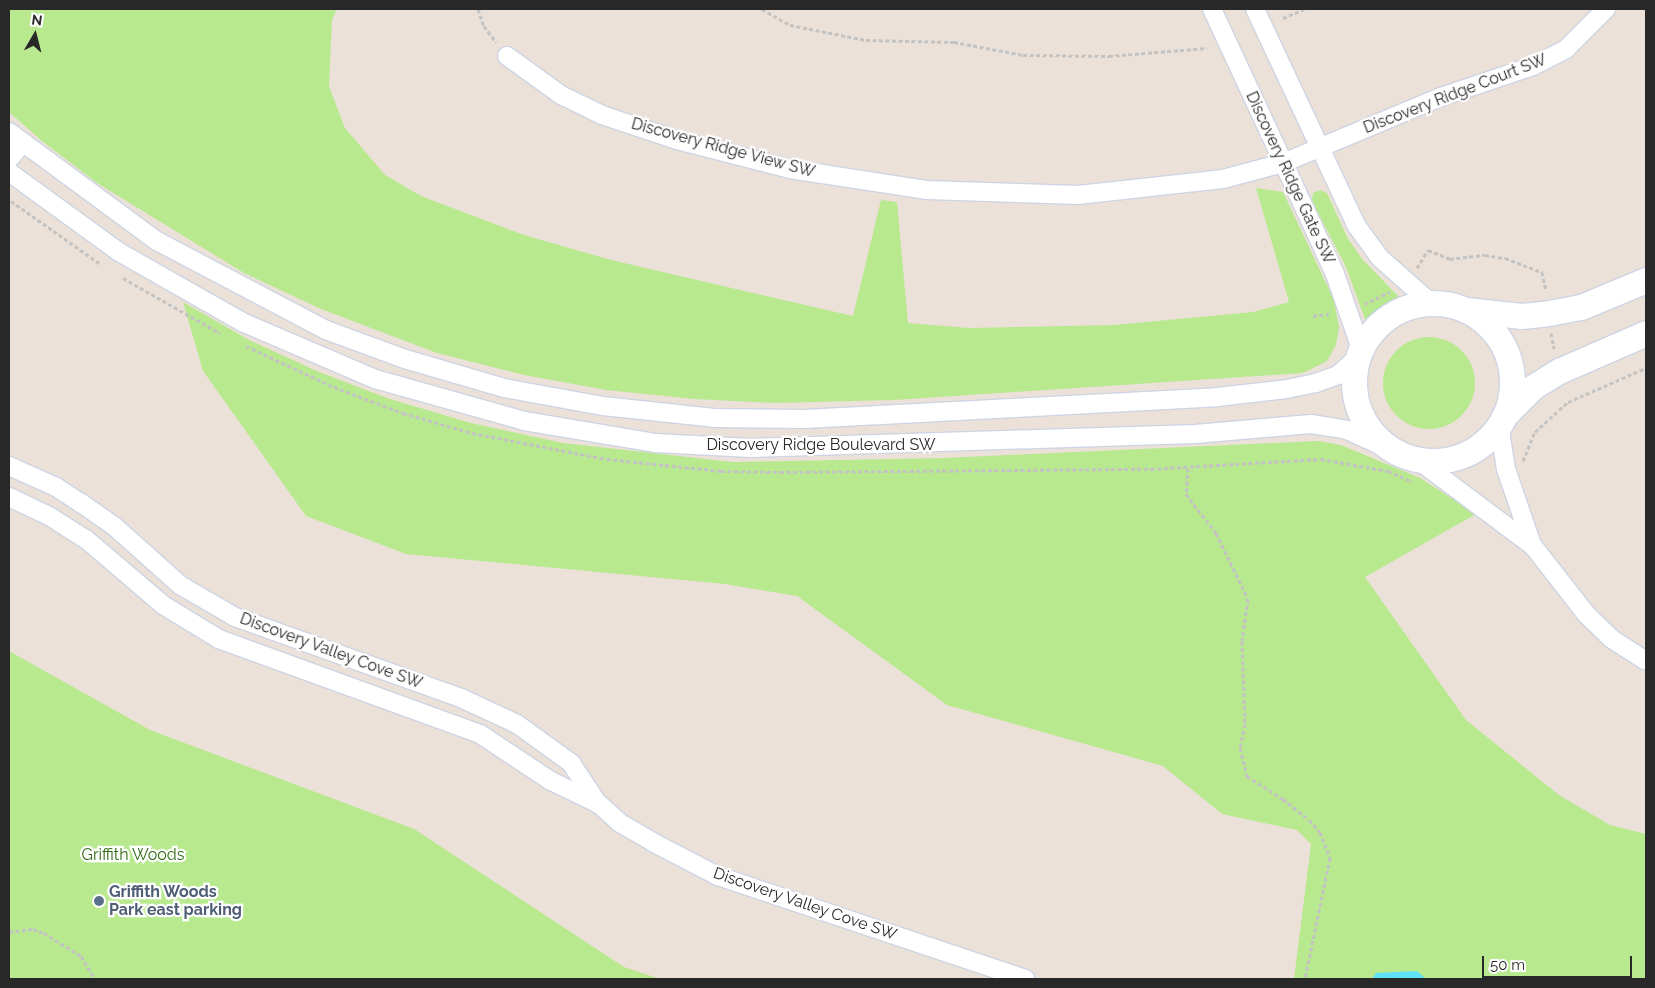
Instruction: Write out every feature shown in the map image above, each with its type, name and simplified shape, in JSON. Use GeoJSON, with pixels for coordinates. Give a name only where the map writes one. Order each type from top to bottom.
{"type":"FeatureCollection","features":[{"type":"Feature","properties":{"kind":"street","name":"Discovery Ridge Gate SW"},"geometry":{"type":"LineString","coordinates":[[1212,9],[1335,274],[1359,353]]}},
{"type":"Feature","properties":{"kind":"street"},"geometry":{"type":"LineString","coordinates":[[1255,9],[1356,225],[1380,258],[1404,282],[1432,304]]}},
{"type":"Feature","properties":{"kind":"street","name":"Discovery Ridge Court SW"},"geometry":{"type":"LineString","coordinates":[[1283,163],[1320,149],[1411,108],[1541,62],[1577,40],[1606,9]]}},
{"type":"Feature","properties":{"kind":"street","name":"Discovery Ridge View SW"},"geometry":{"type":"LineString","coordinates":[[507,56],[561,95],[602,115],[677,140],[790,169],[878,185],[972,194],[1078,195],[1223,179],[1283,163]]}},
{"type":"Feature","properties":{"kind":"street","name":"Discovery Ridge Boulevard SW"},"geometry":{"type":"LineString","coordinates":[[9,132],[22,144],[157,241],[326,330],[405,359],[504,388],[603,406],[716,418],[804,419],[1217,397],[1316,383],[1338,375],[1359,353]]}},
{"type":"Feature","properties":{"kind":"street"},"geometry":{"type":"LineString","coordinates":[[9,159],[22,144]]}},
{"type":"Feature","properties":{"kind":"street","name":"Discovery Ridge Boulevard SW"},"geometry":{"type":"LineString","coordinates":[[9,172],[119,252],[242,322],[375,379],[533,423],[656,443],[750,448],[1195,434],[1311,424],[1347,430],[1393,451]]}},
{"type":"Feature","properties":{"kind":"street"},"geometry":{"type":"LineString","coordinates":[[1646,280],[1581,307],[1549,313],[1522,316],[1432,304],[1398,312],[1370,334],[1359,353],[1354,384],[1359,410],[1372,433],[1393,451],[1418,460],[1533,546],[1587,615],[1612,639],[1646,661]]}},
{"type":"Feature","properties":{"kind":"street"},"geometry":{"type":"LineString","coordinates":[[1462,309],[1492,330],[1509,362],[1510,399],[1502,421],[1506,469],[1533,546]]}},
{"type":"Feature","properties":{"kind":"street"},"geometry":{"type":"LineString","coordinates":[[1418,460],[1449,460],[1464,455],[1478,447],[1533,387],[1559,371],[1646,333]]}},
{"type":"Feature","properties":{"kind":"street","name":"Discovery Valley Cove SW"},"geometry":{"type":"LineString","coordinates":[[9,466],[56,487],[81,503],[114,526],[180,585],[227,613],[260,628],[461,698],[517,724],[571,763],[599,804],[620,823],[654,844],[718,876],[1025,979]]}},
{"type":"Feature","properties":{"kind":"street","name":"Discovery Valley Cove SW"},"geometry":{"type":"LineString","coordinates":[[9,497],[50,516],[87,540],[163,605],[219,639],[480,734],[551,781],[599,804]]}},
{"type":"Feature","properties":{"kind":"path"},"geometry":{"type":"LineString","coordinates":[[478,9],[484,26],[507,56]]}},
{"type":"Feature","properties":{"kind":"path"},"geometry":{"type":"LineString","coordinates":[[762,9],[790,25],[857,39],[897,43],[954,42],[1023,55],[1109,56],[1207,48]]}},
{"type":"Feature","properties":{"kind":"path"},"geometry":{"type":"LineString","coordinates":[[1283,18],[1304,9]]}},
{"type":"Feature","properties":{"kind":"path"},"geometry":{"type":"LineString","coordinates":[[1312,316],[1346,310],[1394,290],[1404,282],[1428,250],[1450,259],[1485,255],[1504,258],[1542,272],[1545,284]]}},
{"type":"Feature","properties":{"kind":"path"},"geometry":{"type":"LineString","coordinates":[[1550,325],[1554,356]]}},
{"type":"Feature","properties":{"kind":"path"},"geometry":{"type":"LineString","coordinates":[[1522,464],[1535,432],[1568,402],[1646,368]]}},
{"type":"Feature","properties":{"kind":"path"},"geometry":{"type":"LineString","coordinates":[[1188,468],[1186,494],[1216,533],[1248,599],[1242,641],[1245,724],[1240,748],[1242,763],[1247,776],[1283,799],[1320,832],[1330,858],[1310,941],[1305,979]]}},
{"type":"Feature","properties":{"kind":"path"},"geometry":{"type":"LineString","coordinates":[[9,932],[33,929],[44,933],[82,956],[95,979]]}},
{"type":"Feature","properties":{"kind":"green space"},"geometry":{"type":"Polygon","coordinates":[[[9,9],[337,9],[332,20],[329,86],[345,128],[385,175],[421,196],[524,235],[611,260],[853,316],[881,200],[897,202],[908,323],[969,328],[1114,325],[1253,312],[1289,302],[1256,188],[1283,192],[1334,300],[1339,327],[1336,345],[1327,361],[1303,373],[894,400],[775,403],[694,399],[606,390],[524,375],[437,353],[321,309],[244,273],[97,183],[42,141],[9,112],[9,9]]]}},
{"type":"Feature","properties":{"kind":"green space"},"geometry":{"type":"Polygon","coordinates":[[[1320,190],[1327,193],[1348,239],[1363,260],[1402,300],[1366,322],[1346,267],[1312,201],[1313,193],[1320,190]]]}},
{"type":"Feature","properties":{"kind":"green space"},"geometry":{"type":"Polygon","coordinates":[[[183,302],[249,340],[319,372],[390,399],[471,423],[563,443],[732,462],[943,458],[1318,441],[1341,445],[1420,478],[1476,514],[1365,577],[1466,720],[1559,795],[1610,825],[1646,834],[1646,979],[1294,979],[1311,844],[1297,830],[1222,814],[1163,766],[947,705],[797,596],[725,584],[406,554],[306,516],[203,371],[183,302]]]}},
{"type":"Feature","properties":{"kind":"green space"},"geometry":{"type":"Polygon","coordinates":[[[1429,337],[1446,341],[1461,351],[1471,366],[1475,383],[1471,400],[1461,415],[1446,425],[1429,429],[1412,425],[1397,415],[1387,400],[1383,383],[1387,366],[1397,351],[1412,341],[1429,337]]]}},
{"type":"Feature","properties":{"kind":"green space","name":"Griffith Woods"},"geometry":{"type":"Polygon","coordinates":[[[9,651],[150,730],[414,829],[624,967],[660,979],[9,979],[9,651]]]}},
{"type":"Feature","properties":{"kind":"water"},"geometry":{"type":"Polygon","coordinates":[[[1417,971],[1426,979],[1372,979],[1376,973],[1417,971]]]}},
{"type":"Feature","properties":{"kind":"place","name":"Griffith Woods Park east parking"},"geometry":{"type":"Point","coordinates":[99,901]}}]}
